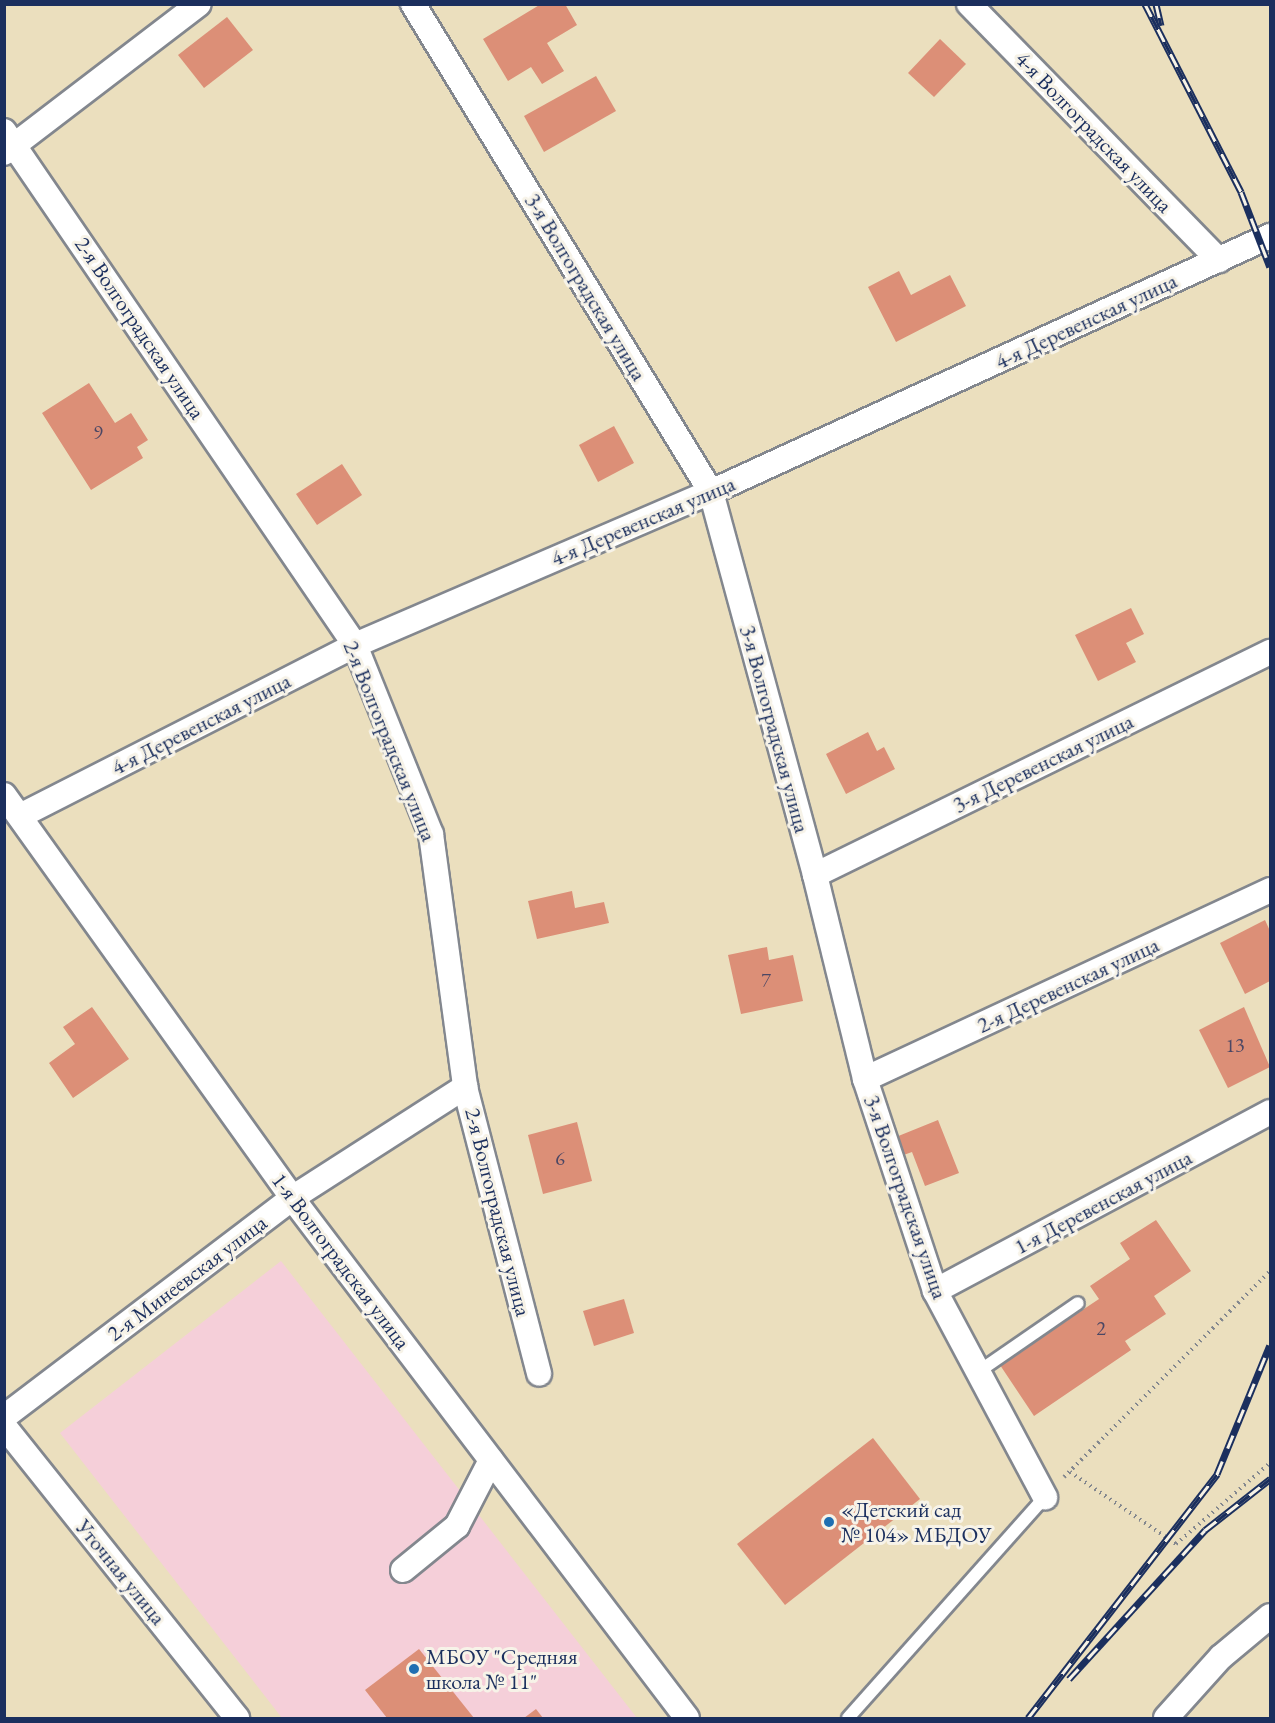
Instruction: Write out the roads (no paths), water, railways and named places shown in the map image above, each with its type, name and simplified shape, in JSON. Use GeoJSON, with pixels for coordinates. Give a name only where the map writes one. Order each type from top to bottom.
{"type":"FeatureCollection","features":[{"type":"Feature","properties":{"kind":"street"},"geometry":{"type":"LineString","coordinates":[[8,143],[199,4]]}},
{"type":"Feature","properties":{"kind":"street","name":"3-я Волгоградская улица"},"geometry":{"type":"LineString","coordinates":[[413,4],[711,492],[815,875],[865,1079],[935,1292],[1045,1497]]}},
{"type":"Feature","properties":{"kind":"street","name":"4-я Волгоградская улица"},"geometry":{"type":"LineString","coordinates":[[969,4],[1219,260]]}},
{"type":"Feature","properties":{"kind":"street","name":"2-я Волгоградская улица"},"geometry":{"type":"LineString","coordinates":[[8,143],[355,645],[431,834],[465,1087],[540,1374]]}},
{"type":"Feature","properties":{"kind":"street","name":"4-я Деревенская улица"},"geometry":{"type":"LineString","coordinates":[[20,816],[355,645],[711,492],[1270,236]]}},
{"type":"Feature","properties":{"kind":"street","name":"3-я Деревенская улица"},"geometry":{"type":"LineString","coordinates":[[815,875],[1270,652]]}},
{"type":"Feature","properties":{"kind":"street","name":"1-я Волгоградская улица"},"geometry":{"type":"LineString","coordinates":[[4,795],[292,1198],[687,1719]]}},
{"type":"Feature","properties":{"kind":"street","name":"2-я Деревенская улица"},"geometry":{"type":"LineString","coordinates":[[865,1079],[1270,890]]}},
{"type":"Feature","properties":{"kind":"street","name":"2-я Минеевская улица"},"geometry":{"type":"LineString","coordinates":[[4,1417],[292,1198],[465,1087]]}},
{"type":"Feature","properties":{"kind":"street","name":"1-я Деревенская улица"},"geometry":{"type":"LineString","coordinates":[[935,1292],[1270,1112]]}},
{"type":"Feature","properties":{"kind":"street","name":"Уточная улица"},"geometry":{"type":"LineString","coordinates":[[4,1426],[237,1719]]}},
{"type":"Feature","properties":{"kind":"street"},"geometry":{"type":"LineString","coordinates":[[403,1570],[457,1526],[491,1460]]}},
{"type":"Feature","properties":{"kind":"street"},"geometry":{"type":"LineString","coordinates":[[1166,1719],[1221,1657],[1270,1616]]}},
{"type":"Feature","properties":{"kind":"lane"},"geometry":{"type":"LineString","coordinates":[[978,1372],[1078,1304]]}},
{"type":"Feature","properties":{"kind":"lane"},"geometry":{"type":"LineString","coordinates":[[848,1719],[1045,1497]]}},
{"type":"Feature","properties":{"kind":"railway"},"geometry":{"type":"LineString","coordinates":[[1145,4],[1241,192],[1270,267]]}},
{"type":"Feature","properties":{"kind":"railway"},"geometry":{"type":"LineString","coordinates":[[1156,4],[1161,25]]}},
{"type":"Feature","properties":{"kind":"railway"},"geometry":{"type":"LineString","coordinates":[[1028,1718],[1217,1474],[1270,1345]]}},
{"type":"Feature","properties":{"kind":"railway"},"geometry":{"type":"LineString","coordinates":[[1069,1679],[1205,1530],[1270,1479]]}},
{"type":"Feature","properties":{"kind":"place","name":"«Детский сад № 104» МБДОУ"},"geometry":{"type":"Point","coordinates":[829,1522]}},
{"type":"Feature","properties":{"kind":"place","name":"МБОУ \"Средняя школа № 11\""},"geometry":{"type":"Point","coordinates":[414,1669]}}]}
